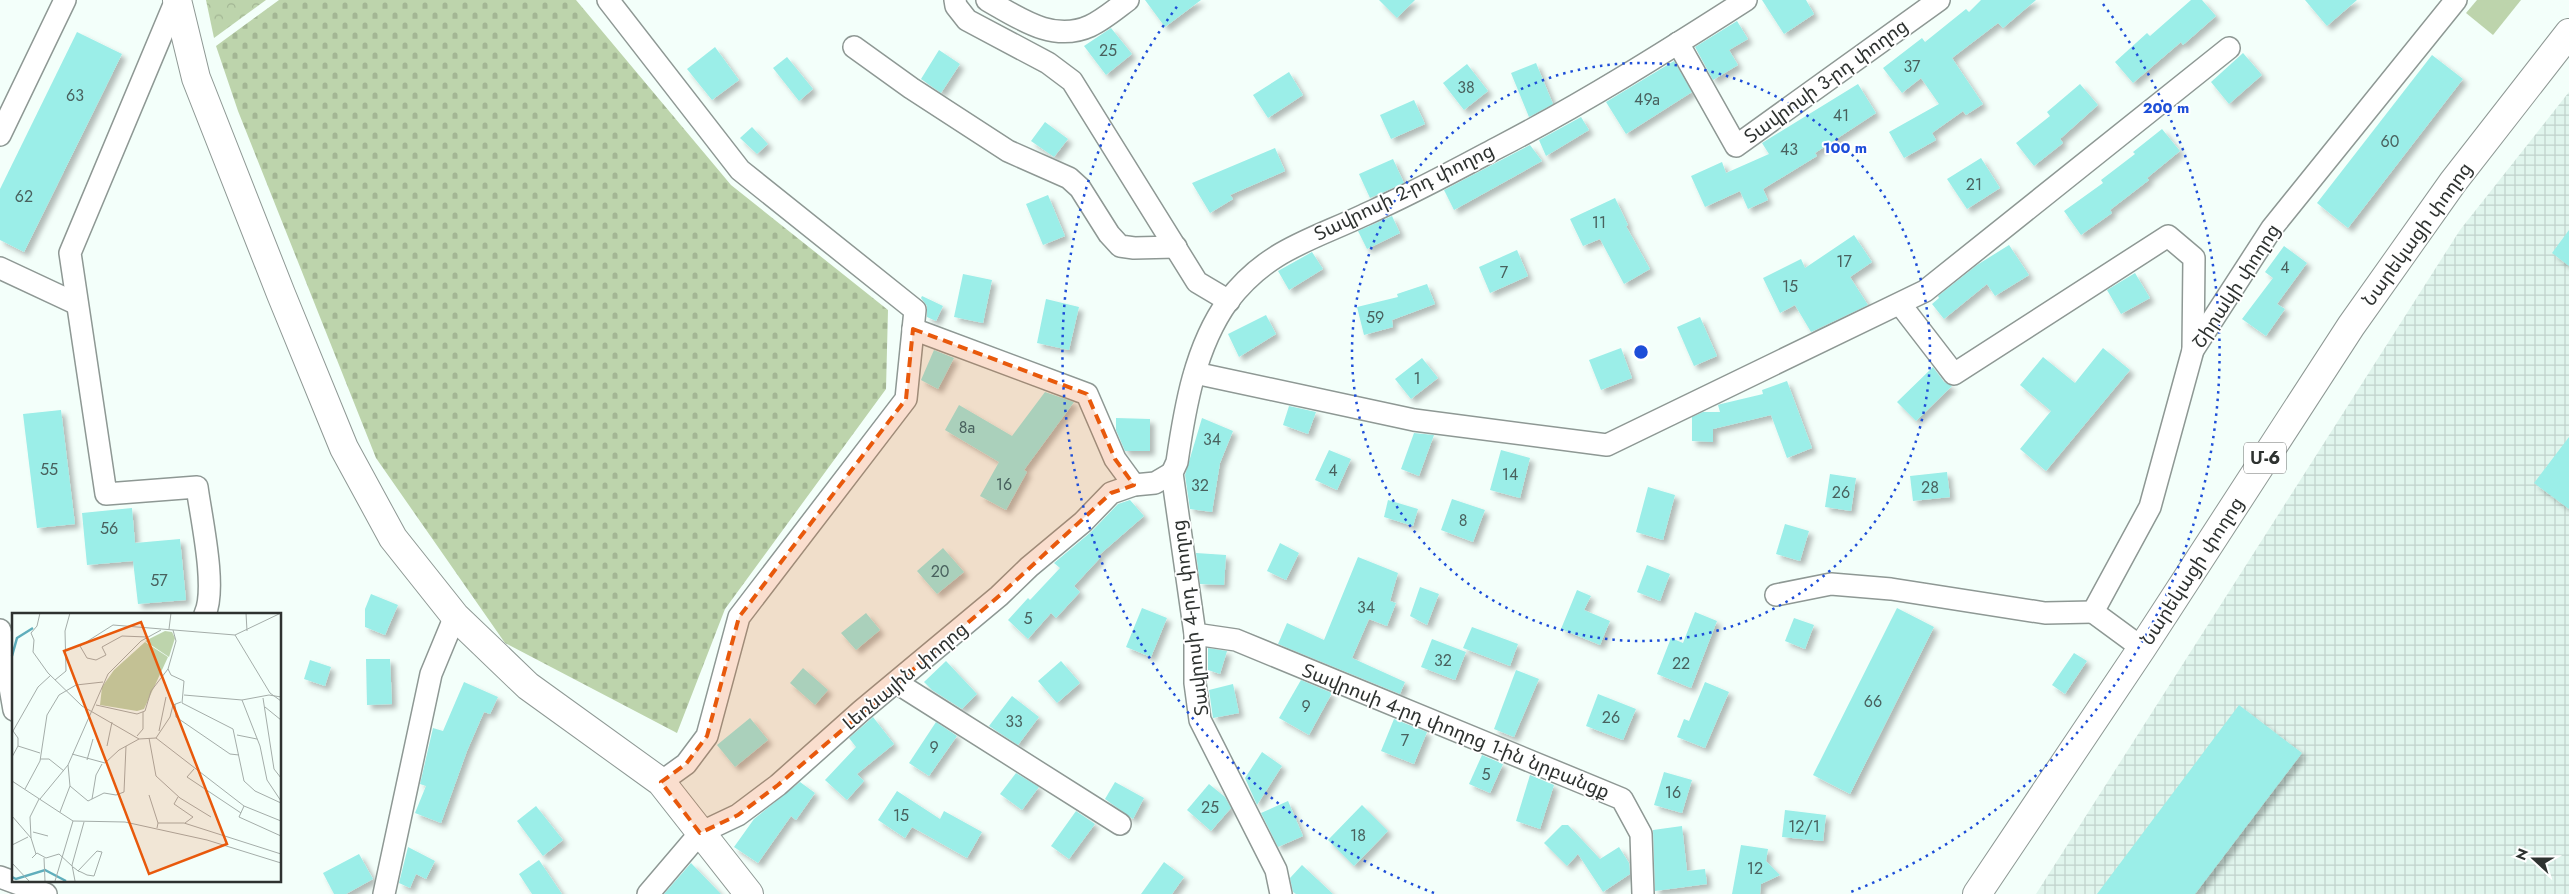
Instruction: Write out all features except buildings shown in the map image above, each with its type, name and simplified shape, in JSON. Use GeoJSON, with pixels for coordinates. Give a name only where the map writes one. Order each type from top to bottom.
{"type":"FeatureCollection","features":[{"type":"Feature","properties":{"kind":"main road"},"geometry":{"type":"LineString","coordinates":[[176,0],[196,78],[344,448],[394,538],[455,616],[528,686],[662,782],[749,894]]}},
{"type":"Feature","properties":{"kind":"main road","name":"Նարեկացի փողոց"},"geometry":{"type":"LineString","coordinates":[[1977,894],[2142,648],[2351,326],[2452,182],[2569,33]]}},
{"type":"Feature","properties":{"kind":"street"},"geometry":{"type":"LineString","coordinates":[[0,135],[65,0]]}},
{"type":"Feature","properties":{"kind":"street"},"geometry":{"type":"LineString","coordinates":[[176,0],[70,253],[106,494],[197,488],[206,554],[209,606],[206,613]]}},
{"type":"Feature","properties":{"kind":"street"},"geometry":{"type":"LineString","coordinates":[[608,0],[740,170],[914,310],[906,399],[740,617],[707,736],[686,764],[662,782]]}},
{"type":"Feature","properties":{"kind":"street"},"geometry":{"type":"LineString","coordinates":[[955,0],[956,6],[967,20],[1048,63],[1072,81],[1197,282],[1229,300]]}},
{"type":"Feature","properties":{"kind":"street"},"geometry":{"type":"LineString","coordinates":[[987,0],[1037,28],[1071,33],[1092,26],[1128,0]]}},
{"type":"Feature","properties":{"kind":"street","name":"Տավրոսի 2-րդ փողոց"},"geometry":{"type":"LineString","coordinates":[[1172,473],[1177,462],[1195,373],[1209,331],[1229,300],[1258,269],[1294,244],[1364,216],[1502,146],[1612,84],[1746,0]]}},
{"type":"Feature","properties":{"kind":"street","name":"Տավրոսի 3-րդ փողոց"},"geometry":{"type":"LineString","coordinates":[[1678,43],[1736,146],[1939,0]]}},
{"type":"Feature","properties":{"kind":"street","name":"Շիրակի փողոց"},"geometry":{"type":"LineString","coordinates":[[2093,612],[2150,507],[2193,350],[2272,228],[2456,0]]}},
{"type":"Feature","properties":{"kind":"street"},"geometry":{"type":"LineString","coordinates":[[854,47],[911,88],[1008,151],[1068,178],[1080,188],[1109,234],[1120,246],[1134,248],[1176,247]]}},
{"type":"Feature","properties":{"kind":"street"},"geometry":{"type":"LineString","coordinates":[[1195,373],[1414,420],[1607,445],[1925,291],[2229,48]]}},
{"type":"Feature","properties":{"kind":"street"},"geometry":{"type":"LineString","coordinates":[[1900,304],[1954,374],[2168,236],[2194,258],[2193,350]]}},
{"type":"Feature","properties":{"kind":"street"},"geometry":{"type":"LineString","coordinates":[[0,268],[77,304]]}},
{"type":"Feature","properties":{"kind":"street"},"geometry":{"type":"LineString","coordinates":[[913,329],[1087,394],[1115,459],[1134,485]]}},
{"type":"Feature","properties":{"kind":"street","name":"Լեռնային փողոց"},"geometry":{"type":"LineString","coordinates":[[648,894],[700,833],[738,815],[778,785],[861,711],[1000,596],[1029,567],[1083,522],[1111,493],[1134,485],[1155,482],[1172,473]]}},
{"type":"Feature","properties":{"kind":"street","name":"Տավրոսի 4-րդ փողոց"},"geometry":{"type":"LineString","coordinates":[[1172,473],[1195,634],[1195,682],[1200,720],[1276,870],[1281,894]]}},
{"type":"Feature","properties":{"kind":"street"},"geometry":{"type":"LineString","coordinates":[[1776,595],[1831,584],[1891,589],[2045,613],[2093,612],[2142,648]]}},
{"type":"Feature","properties":{"kind":"street"},"geometry":{"type":"LineString","coordinates":[[384,894],[430,674],[455,616]]}},
{"type":"Feature","properties":{"kind":"street"},"geometry":{"type":"LineString","coordinates":[[0,630],[12,699]]}},
{"type":"Feature","properties":{"kind":"street","name":"Տավրոսի 4-րդ փողոց 1-ին նրբանցք"},"geometry":{"type":"LineString","coordinates":[[1195,634],[1236,640],[1622,799],[1641,834],[1643,894]]}},
{"type":"Feature","properties":{"kind":"street"},"geometry":{"type":"LineString","coordinates":[[897,682],[1120,824]]}},
{"type":"Feature","properties":{"kind":"street"},"geometry":{"type":"LineString","coordinates":[[0,877],[12,881]]}},
{"type":"Feature","properties":{"kind":"street"},"geometry":{"type":"LineString","coordinates":[[14,882],[46,894]]}},
{"type":"Feature","properties":{"kind":"highlighted area"},"geometry":{"type":"Polygon","coordinates":[[[913,329],[1087,394],[1115,459],[1134,485],[1111,493],[999,596],[778,785],[738,815],[700,833],[661,782],[686,764],[707,736],[739,617],[906,399],[913,329]]]}},
{"type":"Feature","properties":{"kind":"shaded area"},"geometry":{"type":"Polygon","coordinates":[[[2569,92],[2569,894],[2036,894],[2460,230],[2569,92]]]}},
{"type":"Feature","properties":{"kind":"green space"},"geometry":{"type":"Polygon","coordinates":[[[206,0],[266,0],[214,38],[206,0]]]}},
{"type":"Feature","properties":{"kind":"green space"},"geometry":{"type":"Polygon","coordinates":[[[279,0],[576,0],[731,185],[888,310],[886,389],[725,609],[677,733],[505,643],[376,458],[238,111],[216,46],[279,0]]]}},
{"type":"Feature","properties":{"kind":"green space"},"geometry":{"type":"Polygon","coordinates":[[[2477,0],[2521,0],[2493,35],[2466,13],[2477,0]]]}}]}
